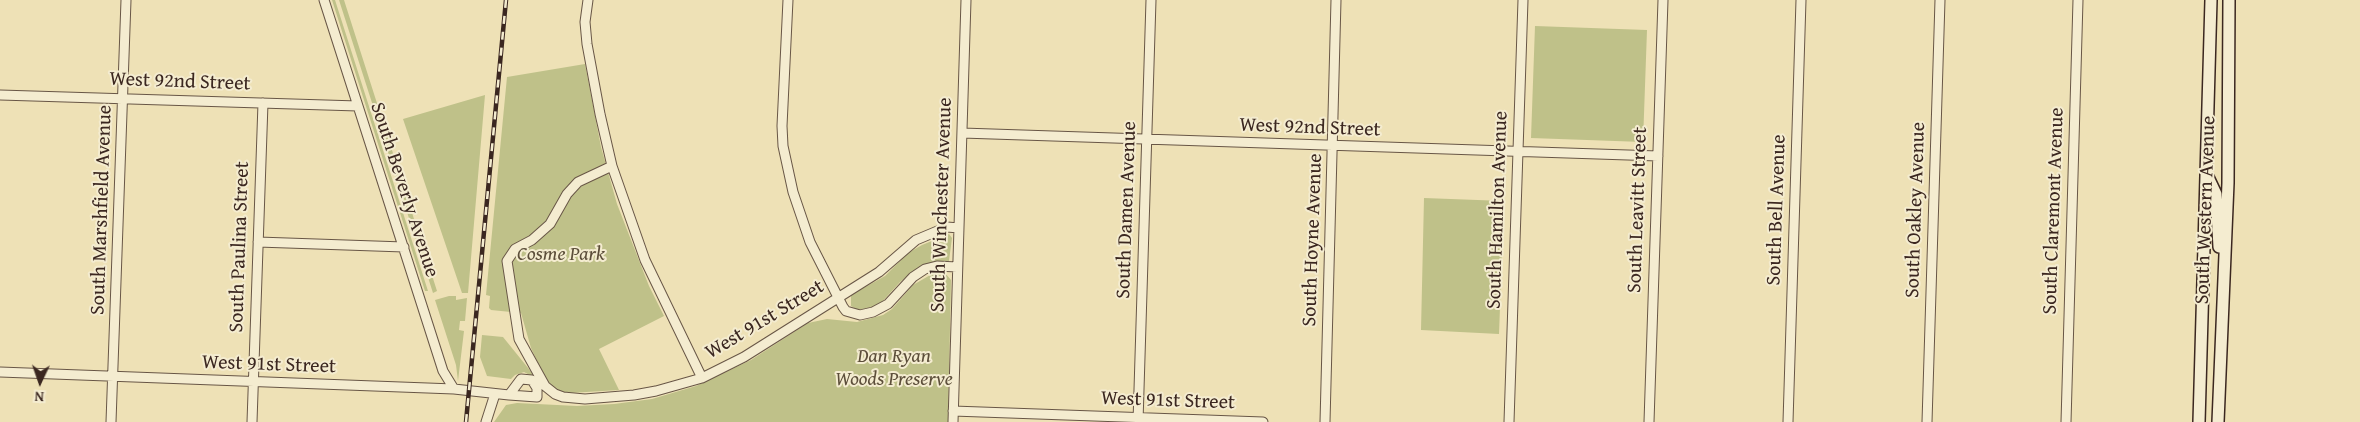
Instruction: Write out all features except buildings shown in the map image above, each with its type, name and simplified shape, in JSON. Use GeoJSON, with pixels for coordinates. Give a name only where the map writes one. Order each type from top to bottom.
{"type":"FeatureCollection","features":[{"type":"Feature","properties":{"kind":"main road","name":"South Western Avenue"},"geometry":{"type":"LineString","coordinates":[[2199,422],[2211,0]]}},
{"type":"Feature","properties":{"kind":"main road","name":"South Western Avenue"},"geometry":{"type":"LineString","coordinates":[[2218,422],[2228,183],[2229,0]]}},
{"type":"Feature","properties":{"kind":"main road"},"geometry":{"type":"LineString","coordinates":[[2206,174],[2216,194],[2218,240],[2220,256],[2224,265]]}},
{"type":"Feature","properties":{"kind":"street","name":"South Marshfield Avenue"},"geometry":{"type":"LineString","coordinates":[[111,422],[126,0]]}},
{"type":"Feature","properties":{"kind":"street","name":"South Beverly Avenue"},"geometry":{"type":"LineString","coordinates":[[324,0],[443,371],[454,389]]}},
{"type":"Feature","properties":{"kind":"street"},"geometry":{"type":"LineString","coordinates":[[588,0],[585,22],[588,44],[600,114],[612,166],[645,260],[702,378]]}},
{"type":"Feature","properties":{"kind":"street"},"geometry":{"type":"LineString","coordinates":[[788,0],[782,126],[783,146],[793,192],[810,242],[837,298],[846,311],[851,313],[860,315],[874,312],[888,304],[913,276],[925,269],[937,266],[957,266]]}},
{"type":"Feature","properties":{"kind":"street","name":"South Winchester Avenue"},"geometry":{"type":"LineString","coordinates":[[952,422],[966,0]]}},
{"type":"Feature","properties":{"kind":"street","name":"South Damen Avenue"},"geometry":{"type":"LineString","coordinates":[[1138,420],[1151,0]]}},
{"type":"Feature","properties":{"kind":"street","name":"South Hoyne Avenue"},"geometry":{"type":"LineString","coordinates":[[1325,422],[1336,0]]}},
{"type":"Feature","properties":{"kind":"street","name":"South Hamilton Avenue"},"geometry":{"type":"LineString","coordinates":[[1510,422],[1522,0]]}},
{"type":"Feature","properties":{"kind":"street","name":"South Leavitt Street"},"geometry":{"type":"LineString","coordinates":[[1649,422],[1663,0]]}},
{"type":"Feature","properties":{"kind":"street","name":"South Bell Avenue"},"geometry":{"type":"LineString","coordinates":[[1788,422],[1801,0]]}},
{"type":"Feature","properties":{"kind":"street","name":"South Oakley Avenue"},"geometry":{"type":"LineString","coordinates":[[1927,422],[1940,0]]}},
{"type":"Feature","properties":{"kind":"street","name":"South Claremont Avenue"},"geometry":{"type":"LineString","coordinates":[[2066,422],[2078,0]]}},
{"type":"Feature","properties":{"kind":"street"},"geometry":{"type":"LineString","coordinates":[[2219,0],[2229,0]]}},
{"type":"Feature","properties":{"kind":"street","name":"West 92nd Street"},"geometry":{"type":"LineString","coordinates":[[0,95],[358,106]]}},
{"type":"Feature","properties":{"kind":"street","name":"South Paulina Street"},"geometry":{"type":"LineString","coordinates":[[252,422],[262,103]]}},
{"type":"Feature","properties":{"kind":"street","name":"West 92nd Street"},"geometry":{"type":"LineString","coordinates":[[962,133],[1658,156]]}},
{"type":"Feature","properties":{"kind":"street","name":"West 91st Street"},"geometry":{"type":"LineString","coordinates":[[612,166],[578,182],[567,194],[550,224],[532,240],[510,254],[507,261],[508,279],[517,332],[523,348],[546,386],[554,394],[585,399],[656,391],[702,378],[744,357],[879,272],[916,240],[947,227],[959,228]]}},
{"type":"Feature","properties":{"kind":"street"},"geometry":{"type":"LineString","coordinates":[[258,242],[404,248]]}},
{"type":"Feature","properties":{"kind":"street","name":"West 91st Street"},"geometry":{"type":"LineString","coordinates":[[0,372],[454,389],[509,396],[537,397],[535,383],[527,378],[516,382],[509,396]]}},
{"type":"Feature","properties":{"kind":"street"},"geometry":{"type":"LineString","coordinates":[[486,422],[496,394]]}},
{"type":"Feature","properties":{"kind":"street","name":"West 91st Street"},"geometry":{"type":"LineString","coordinates":[[953,411],[1138,420],[1262,422]]}},
{"type":"Feature","properties":{"kind":"green space"},"geometry":{"type":"Polygon","coordinates":[[[332,0],[335,0],[428,291],[425,291],[332,0]]]}},
{"type":"Feature","properties":{"kind":"green space"},"geometry":{"type":"Polygon","coordinates":[[[339,0],[344,0],[437,291],[433,293],[339,0]]]}},
{"type":"Feature","properties":{"kind":"green space"},"geometry":{"type":"Polygon","coordinates":[[[1535,26],[1647,30],[1643,142],[1531,138],[1535,26]]]}},
{"type":"Feature","properties":{"kind":"green space","name":"Cosme Park"},"geometry":{"type":"Polygon","coordinates":[[[585,64],[601,147],[617,204],[649,286],[664,316],[599,349],[619,390],[570,393],[558,391],[548,385],[531,348],[521,313],[491,310],[489,308],[490,296],[486,295],[507,77],[585,64]]]}},
{"type":"Feature","properties":{"kind":"green space"},"geometry":{"type":"Polygon","coordinates":[[[485,95],[468,293],[462,293],[403,119],[485,95]]]}},
{"type":"Feature","properties":{"kind":"green space"},"geometry":{"type":"Polygon","coordinates":[[[1424,198],[1504,201],[1499,334],[1421,330],[1424,198]]]}},
{"type":"Feature","properties":{"kind":"green space"},"geometry":{"type":"Polygon","coordinates":[[[949,234],[952,238],[949,261],[935,262],[920,267],[900,282],[881,303],[873,307],[858,310],[851,306],[851,295],[885,276],[908,253],[949,234]]]}},
{"type":"Feature","properties":{"kind":"green space","name":"Dan Ryan Woods Preserve"},"geometry":{"type":"Polygon","coordinates":[[[945,273],[951,280],[948,422],[494,422],[506,405],[517,403],[577,406],[614,404],[652,399],[696,386],[751,360],[808,323],[827,319],[857,322],[883,315],[892,309],[913,285],[932,274],[945,273]]]}},
{"type":"Feature","properties":{"kind":"green space"},"geometry":{"type":"Polygon","coordinates":[[[456,296],[456,300],[467,298],[465,321],[460,321],[459,330],[464,331],[458,381],[456,365],[435,300],[456,296]]]}},
{"type":"Feature","properties":{"kind":"green space"},"geometry":{"type":"Polygon","coordinates":[[[482,335],[503,337],[537,379],[524,372],[515,375],[511,379],[487,376],[480,357],[482,335]]]}},
{"type":"Feature","properties":{"kind":"railway"},"geometry":{"type":"LineString","coordinates":[[466,422],[506,0]]}}]}
